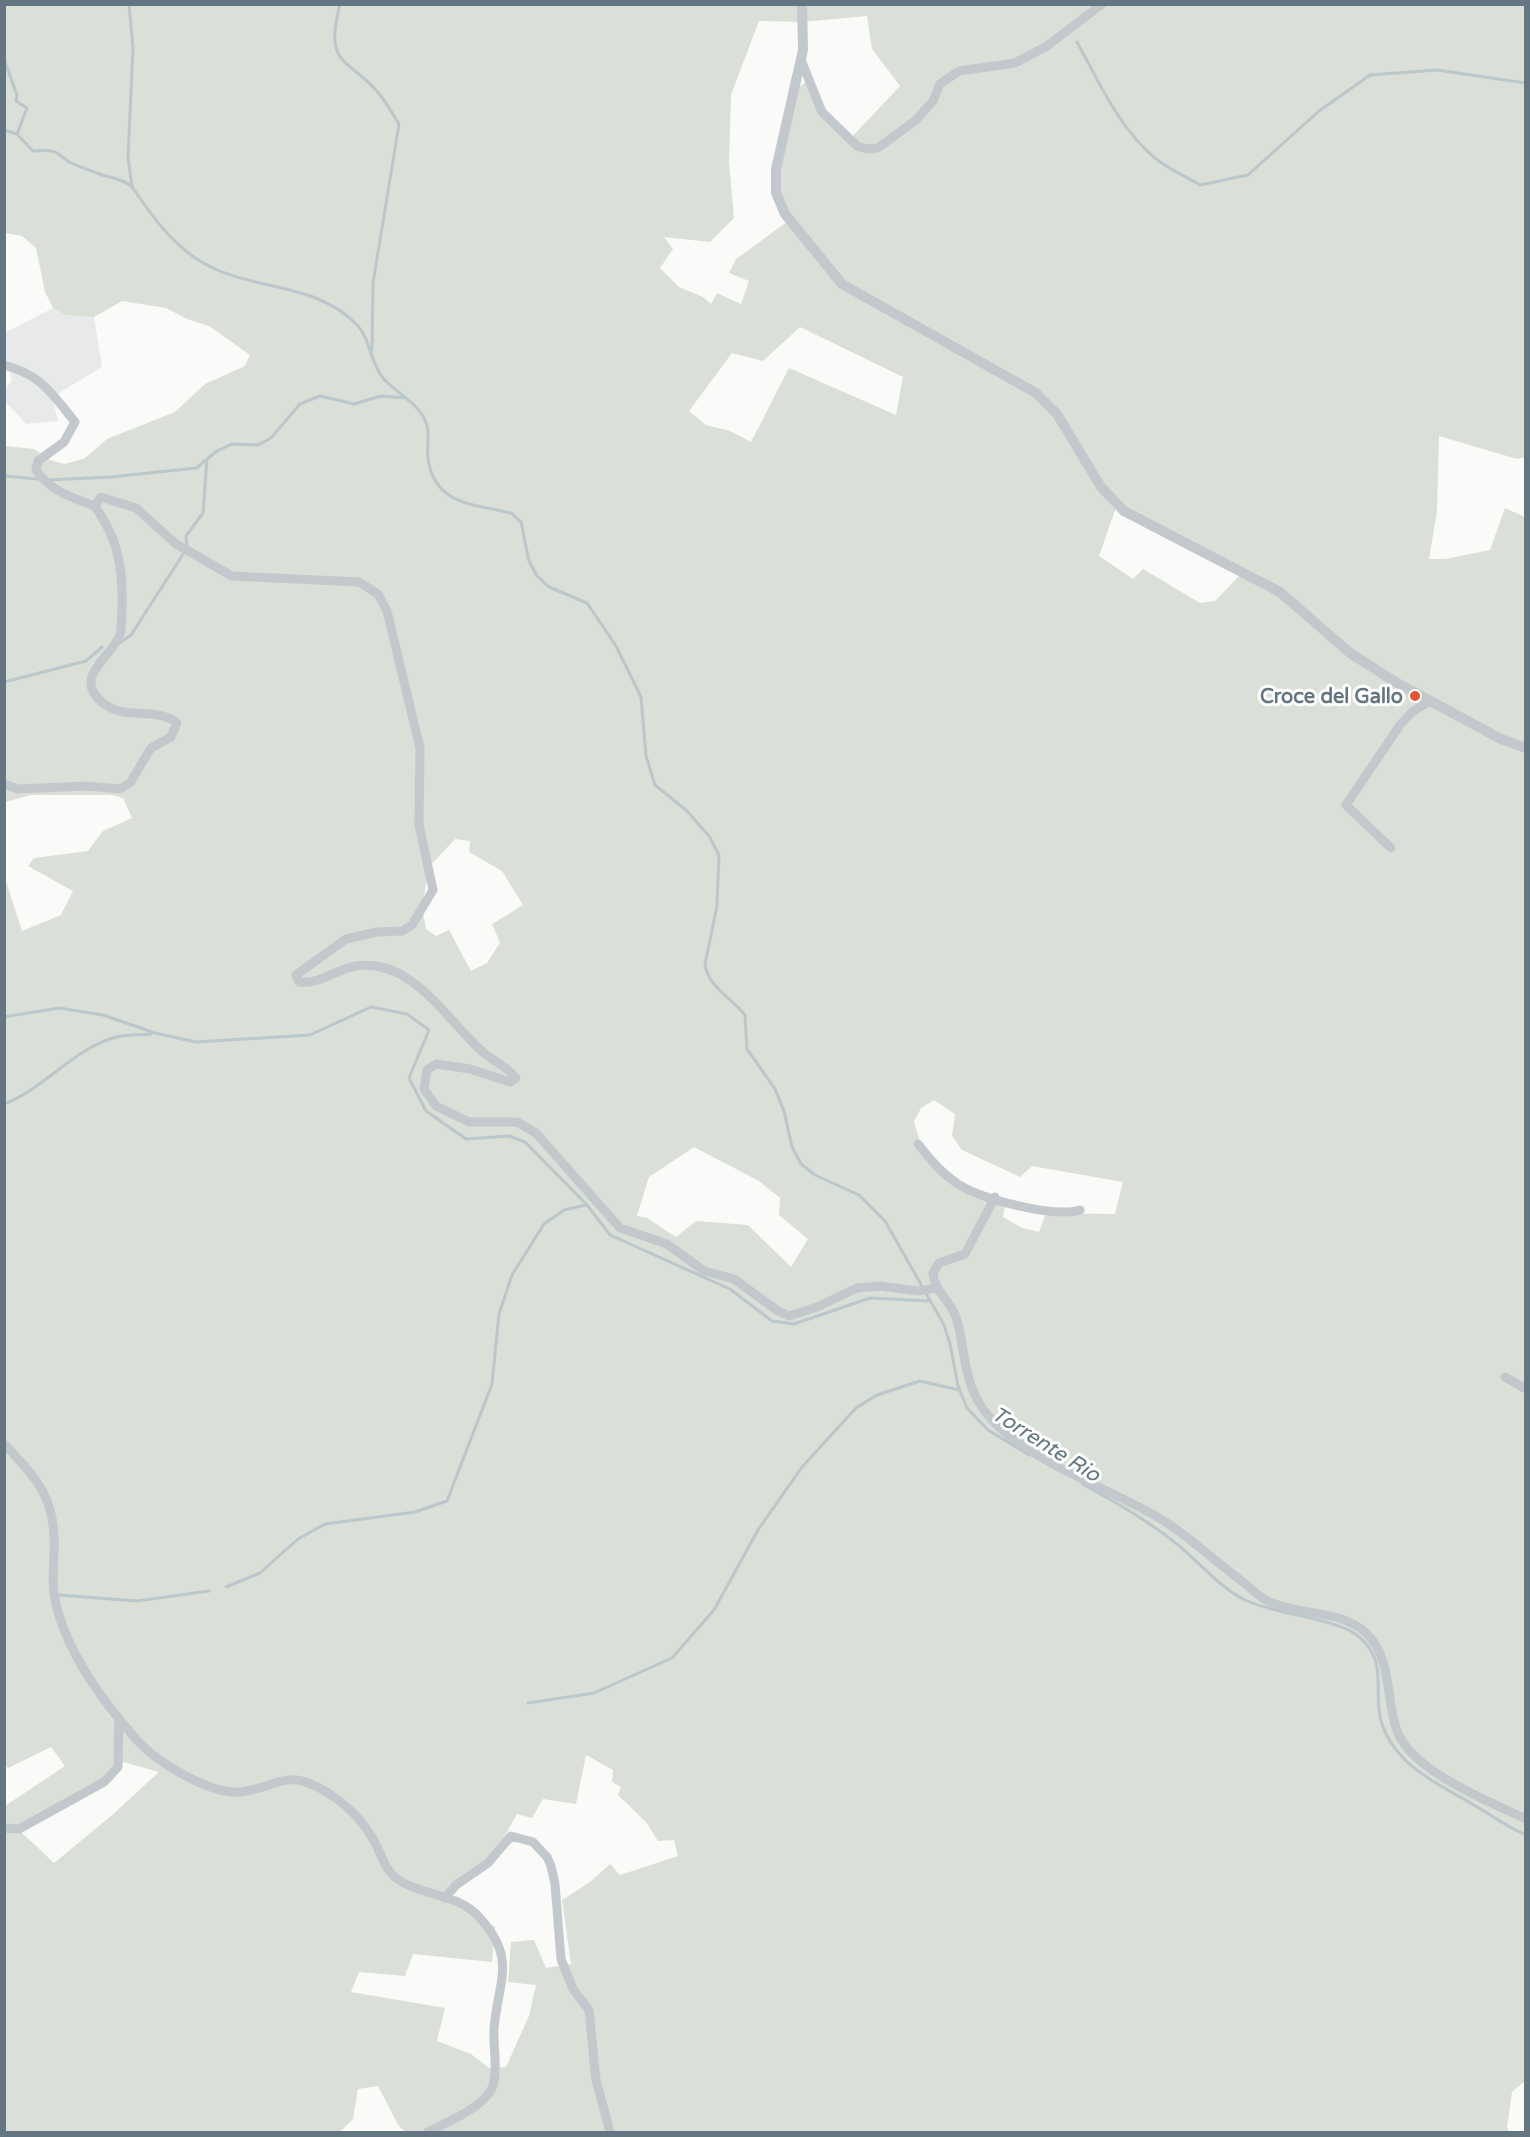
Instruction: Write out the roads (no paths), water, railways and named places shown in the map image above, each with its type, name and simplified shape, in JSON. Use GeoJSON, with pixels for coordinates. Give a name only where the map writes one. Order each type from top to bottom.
{"type":"FeatureCollection","features":[{"type":"Feature","properties":{"kind":"street"},"geometry":{"type":"LineString","coordinates":[[802,4],[803,50],[779,147],[776,193],[784,214],[842,284],[1036,393],[1057,414],[1101,487],[1124,511],[1280,592],[1350,653],[1430,701],[1501,739],[1526,748]]}},
{"type":"Feature","properties":{"kind":"street"},"geometry":{"type":"LineString","coordinates":[[801,60],[814,97],[822,112],[857,146],[867,149],[878,148],[916,120],[933,101],[940,84],[959,71],[1015,63],[1047,46],[1102,4]]}},
{"type":"Feature","properties":{"kind":"street"},"geometry":{"type":"LineString","coordinates":[[795,82],[814,97]]}},
{"type":"Feature","properties":{"kind":"street"},"geometry":{"type":"LineString","coordinates":[[4,364],[27,371],[45,385],[75,422],[64,442],[38,461],[36,470],[45,484],[57,492],[95,506],[115,543],[121,585],[121,633],[98,663],[92,676],[93,692],[103,704],[121,712],[168,716],[177,723],[176,730],[171,737],[151,748],[130,783],[120,789],[87,786],[18,789],[4,784]]}},
{"type":"Feature","properties":{"kind":"street"},"geometry":{"type":"LineString","coordinates":[[95,506],[101,496],[136,508],[188,553],[232,576],[359,582],[378,594],[387,610],[420,748],[419,825],[433,890],[412,926],[402,931],[377,932],[346,939],[296,975],[299,982],[310,984],[356,966],[389,967],[413,981],[485,1054],[509,1069],[516,1078],[510,1082],[470,1069],[436,1064],[427,1070],[424,1089],[436,1106],[469,1122],[517,1122],[536,1133],[620,1228],[667,1244],[704,1271],[734,1279],[778,1311],[789,1316],[817,1307],[857,1288],[880,1286],[918,1291],[933,1289]]}},
{"type":"Feature","properties":{"kind":"street"},"geometry":{"type":"LineString","coordinates":[[1391,848],[1346,805],[1401,725],[1412,712],[1430,701]]}},
{"type":"Feature","properties":{"kind":"street"},"geometry":{"type":"LineString","coordinates":[[918,1144],[935,1166],[957,1184],[973,1192],[1032,1210],[1068,1214],[1080,1210]]}},
{"type":"Feature","properties":{"kind":"street"},"geometry":{"type":"LineString","coordinates":[[995,1197],[965,1254],[935,1267],[933,1278],[933,1289],[950,1304],[957,1319],[971,1386],[992,1421],[1038,1456],[1164,1521],[1267,1601],[1300,1611],[1344,1619],[1367,1634],[1384,1667],[1398,1731],[1409,1752],[1458,1784],[1526,1819]]}},
{"type":"Feature","properties":{"kind":"street"},"geometry":{"type":"LineString","coordinates":[[1505,1377],[1526,1389]]}},
{"type":"Feature","properties":{"kind":"street"},"geometry":{"type":"LineString","coordinates":[[4,1444],[46,1493],[54,1521],[51,1579],[56,1606],[80,1663],[118,1719],[141,1745],[158,1758],[207,1786],[222,1791],[242,1792],[290,1779],[322,1789],[357,1814],[374,1840],[386,1867],[396,1878],[465,1905],[478,1916],[500,1947],[504,1981],[494,2027],[493,2085],[482,2100],[428,2133]]}},
{"type":"Feature","properties":{"kind":"street"},"geometry":{"type":"LineString","coordinates":[[4,1828],[19,1829],[104,1782],[118,1767],[118,1719]]}},
{"type":"Feature","properties":{"kind":"street"},"geometry":{"type":"LineString","coordinates":[[445,1898],[456,1885],[488,1863],[511,1836],[533,1842],[547,1857],[555,1884],[561,1959],[573,1989],[589,2010],[596,2080],[610,2133]]}},
{"type":"Feature","properties":{"kind":"waterway"},"geometry":{"type":"LineString","coordinates":[[129,4],[133,48],[128,157],[132,187]]}},
{"type":"Feature","properties":{"kind":"waterway"},"geometry":{"type":"LineString","coordinates":[[340,4],[335,40],[337,51],[342,59],[381,96],[399,124],[373,283],[372,350]]}},
{"type":"Feature","properties":{"kind":"waterway"},"geometry":{"type":"LineString","coordinates":[[1077,42],[1120,119],[1142,146],[1160,162],[1200,185],[1248,175],[1319,111],[1370,75],[1437,70],[1526,83]]}},
{"type":"Feature","properties":{"kind":"waterway"},"geometry":{"type":"LineString","coordinates":[[4,59],[17,95],[16,101],[27,108],[17,134]]}},
{"type":"Feature","properties":{"kind":"waterway","name":"Torrente Rio"},"geometry":{"type":"LineString","coordinates":[[4,130],[17,134],[33,151],[54,152],[71,163],[130,185],[171,237],[200,261],[219,271],[319,299],[354,322],[364,335],[378,371],[389,384],[418,409],[426,423],[428,459],[432,474],[439,486],[459,500],[511,513],[521,522],[529,561],[537,576],[549,587],[587,603],[616,646],[641,697],[646,756],[655,785],[686,810],[709,836],[719,855],[717,906],[705,964],[715,986],[745,1015],[747,1049],[775,1089],[784,1111],[792,1147],[801,1164],[815,1175],[859,1195],[885,1221],[944,1325],[958,1386],[967,1408],[988,1430],[1029,1455]]}},
{"type":"Feature","properties":{"kind":"waterway"},"geometry":{"type":"LineString","coordinates":[[48,480],[111,477],[196,468],[217,451],[232,444],[258,445],[271,438],[300,404],[320,396],[354,404],[381,396],[406,398]]}},
{"type":"Feature","properties":{"kind":"waterway"},"geometry":{"type":"LineString","coordinates":[[119,643],[131,635],[187,548],[186,536],[203,513],[207,459]]}},
{"type":"Feature","properties":{"kind":"waterway"},"geometry":{"type":"LineString","coordinates":[[4,476],[38,479]]}},
{"type":"Feature","properties":{"kind":"waterway"},"geometry":{"type":"LineString","coordinates":[[4,682],[86,661],[102,647]]}},
{"type":"Feature","properties":{"kind":"waterway"},"geometry":{"type":"LineString","coordinates":[[4,1017],[59,1008],[103,1015],[155,1033],[196,1042],[310,1035],[371,1007],[407,1014],[429,1030],[409,1078],[426,1111],[466,1139],[509,1136],[525,1142],[587,1205],[610,1235],[730,1289],[772,1321],[794,1324],[870,1298],[930,1301]]}},
{"type":"Feature","properties":{"kind":"waterway"},"geometry":{"type":"LineString","coordinates":[[4,1104],[32,1089],[84,1051],[98,1044],[122,1036],[151,1034]]}},
{"type":"Feature","properties":{"kind":"waterway"},"geometry":{"type":"LineString","coordinates":[[226,1587],[260,1573],[298,1539],[325,1524],[415,1512],[447,1501],[492,1384],[499,1314],[512,1275],[544,1224],[564,1210],[586,1205]]}},
{"type":"Feature","properties":{"kind":"waterway"},"geometry":{"type":"LineString","coordinates":[[528,1703],[594,1693],[672,1658],[714,1610],[758,1530],[802,1467],[856,1408],[877,1395],[920,1381],[959,1390]]}},
{"type":"Feature","properties":{"kind":"waterway","name":"Torrente Rio"},"geometry":{"type":"LineString","coordinates":[[1082,1484],[1156,1528],[1218,1582],[1245,1600],[1348,1629],[1357,1635],[1374,1656],[1378,1678],[1379,1712],[1389,1739],[1398,1752],[1422,1774],[1526,1835]]}},
{"type":"Feature","properties":{"kind":"waterway"},"geometry":{"type":"LineString","coordinates":[[59,1595],[137,1601],[209,1591]]}},
{"type":"Feature","properties":{"kind":"place","name":"Croce del Gallo"},"geometry":{"type":"Point","coordinates":[1415,696]}}]}
